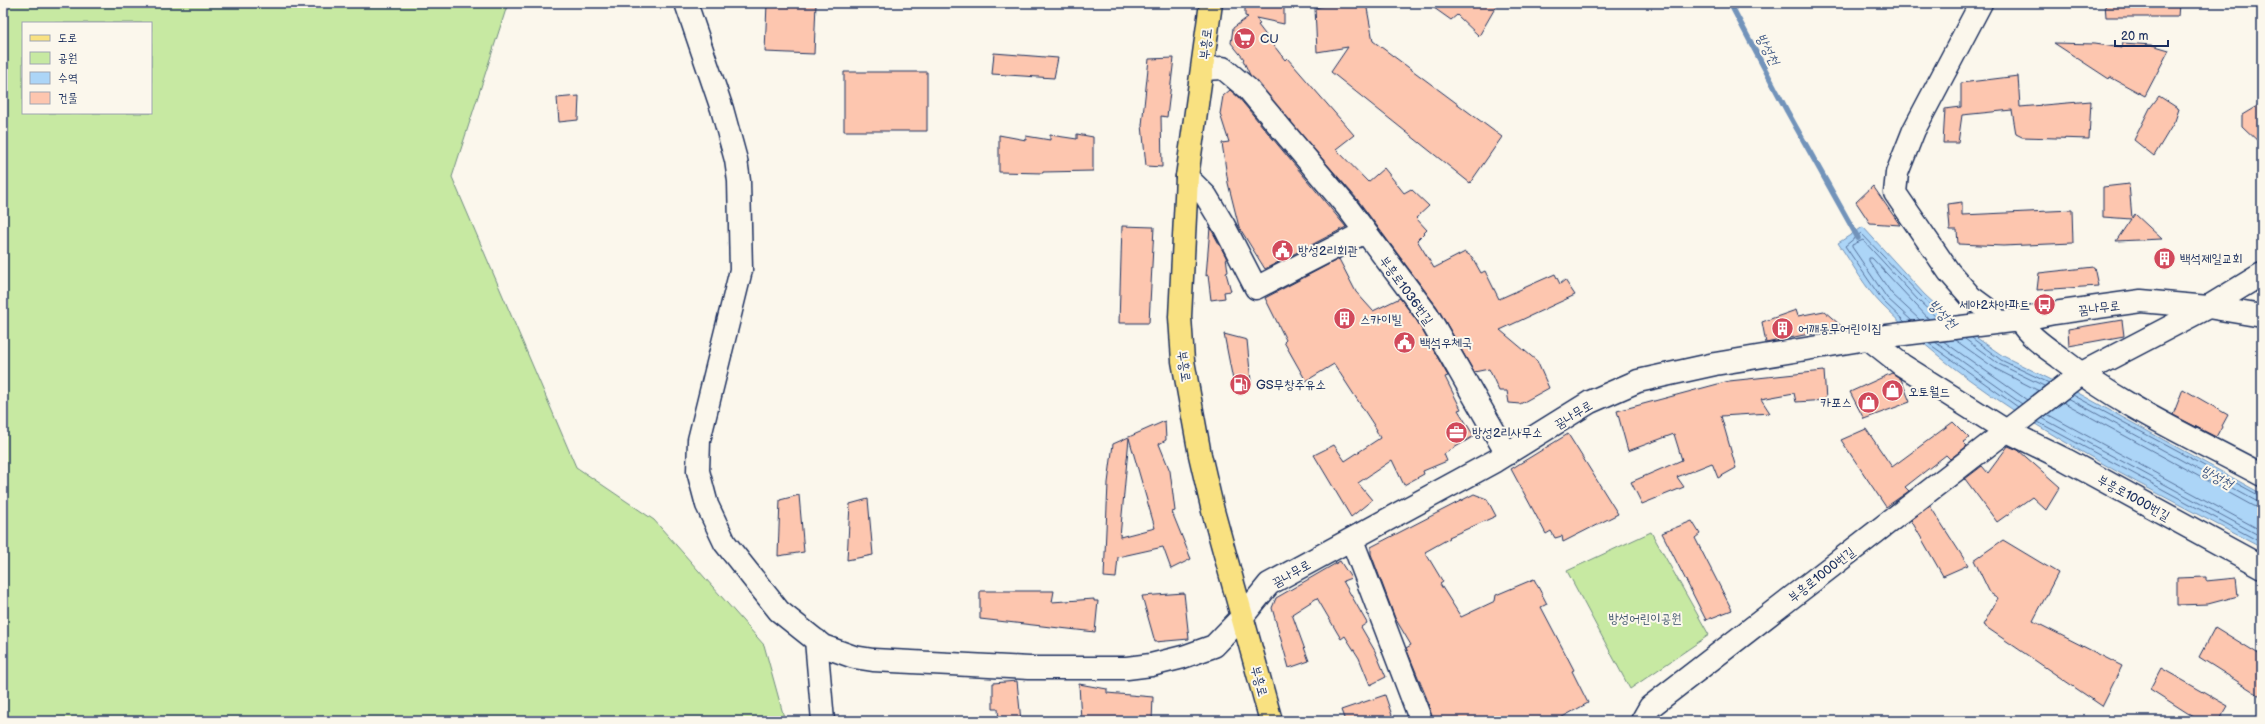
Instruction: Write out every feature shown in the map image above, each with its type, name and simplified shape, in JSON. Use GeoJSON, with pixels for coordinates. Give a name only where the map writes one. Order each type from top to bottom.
{"type":"FeatureCollection","features":[{"type":"Feature","properties":{"kind":"main road","name":"부흥로"},"geometry":{"type":"LineString","coordinates":[[1211,3],[1203,55],[1203,69],[1186,177],[1180,317],[1183,361],[1200,455],[1213,511],[1271,721]]}},
{"type":"Feature","properties":{"kind":"street","name":"꿈나무로"},"geometry":{"type":"LineString","coordinates":[[686,3],[722,109],[736,160],[739,181],[741,270],[708,396],[699,440],[698,471],[707,505],[725,543],[779,611],[823,646],[854,656],[873,660],[1029,668],[1127,668],[1167,662],[1214,646],[1243,616],[1269,584],[1507,454],[1590,402],[1638,381],[1715,364],[1874,338],[2003,322],[2054,313],[2141,301],[2208,307],[2262,316]]}},
{"type":"Feature","properties":{"kind":"street"},"geometry":{"type":"LineString","coordinates":[[1981,3],[1914,130],[1897,173],[1895,192],[1949,272],[1971,297],[2003,322],[2028,333],[2080,374],[2132,407],[2262,475]]}},
{"type":"Feature","properties":{"kind":"street","name":"부흥로1036번길"},"geometry":{"type":"LineString","coordinates":[[1203,69],[1223,68],[1248,89],[1365,232],[1426,314],[1507,454]]}},
{"type":"Feature","properties":{"kind":"street"},"geometry":{"type":"LineString","coordinates":[[1186,177],[1206,196],[1224,226],[1256,288],[1365,232]]}},
{"type":"Feature","properties":{"kind":"street"},"geometry":{"type":"LineString","coordinates":[[1874,338],[1902,366],[2011,426],[2080,374],[2208,307],[2262,274]]}},
{"type":"Feature","properties":{"kind":"street","name":"부흥로1000번길"},"geometry":{"type":"LineString","coordinates":[[1642,721],[1650,706],[2011,426],[2066,460],[2262,568]]}},
{"type":"Feature","properties":{"kind":"street"},"geometry":{"type":"LineString","coordinates":[[1352,540],[1421,721]]}},
{"type":"Feature","properties":{"kind":"street"},"geometry":{"type":"LineString","coordinates":[[816,640],[823,721]]}},
{"type":"Feature","properties":{"kind":"green space"},"geometry":{"type":"Polygon","coordinates":[[[3,3],[508,3],[452,177],[576,467],[654,520],[764,645],[785,721],[3,721],[3,3]]]}},
{"type":"Feature","properties":{"kind":"green space","name":"방성어린이공원"},"geometry":{"type":"Polygon","coordinates":[[[1651,532],[1709,635],[1630,689],[1567,571],[1651,532]]]}},
{"type":"Feature","properties":{"kind":"water"},"geometry":{"type":"Polygon","coordinates":[[[1863,227],[1924,294],[1954,322],[2003,356],[2080,394],[2262,494],[2262,548],[2112,469],[2062,440],[2014,410],[1968,378],[1923,343],[1876,298],[1864,283],[1838,243],[1863,227]]]}},
{"type":"Feature","properties":{"kind":"building"},"geometry":{"type":"Polygon","coordinates":[[[767,3],[816,3],[814,54],[765,52],[767,3]]]}},
{"type":"Feature","properties":{"kind":"building"},"geometry":{"type":"Polygon","coordinates":[[[1245,3],[1284,3],[1284,24],[1256,18],[1260,24],[1258,25],[1285,60],[1287,58],[1354,135],[1336,149],[1368,182],[1384,168],[1404,193],[1411,189],[1429,206],[1416,218],[1427,230],[1417,240],[1434,268],[1465,252],[1472,257],[1481,273],[1485,271],[1499,299],[1555,274],[1560,284],[1565,280],[1575,295],[1500,330],[1537,361],[1549,388],[1520,404],[1509,403],[1507,391],[1499,391],[1489,369],[1474,372],[1437,307],[1357,199],[1250,75],[1243,60],[1244,59],[1231,43],[1233,28],[1248,17],[1245,16],[1245,3]]]}},
{"type":"Feature","properties":{"kind":"building"},"geometry":{"type":"Polygon","coordinates":[[[1335,3],[1366,3],[1373,41],[1502,137],[1470,183],[1331,72],[1348,47],[1317,52],[1315,8],[1335,3]]]}},
{"type":"Feature","properties":{"kind":"building"},"geometry":{"type":"Polygon","coordinates":[[[1427,3],[1498,3],[1479,36],[1457,15],[1451,20],[1427,3]]]}},
{"type":"Feature","properties":{"kind":"building"},"geometry":{"type":"Polygon","coordinates":[[[2105,3],[2179,3],[2178,17],[2106,17],[2105,3]]]}},
{"type":"Feature","properties":{"kind":"building"},"geometry":{"type":"Polygon","coordinates":[[[2054,43],[2095,44],[2122,48],[2123,43],[2152,45],[2169,50],[2145,96],[2110,77],[2109,79],[2054,43]]]}},
{"type":"Feature","properties":{"kind":"building"},"geometry":{"type":"Polygon","coordinates":[[[994,53],[1058,58],[1054,78],[992,74],[994,53]]]}},
{"type":"Feature","properties":{"kind":"building"},"geometry":{"type":"Polygon","coordinates":[[[1174,58],[1167,117],[1161,116],[1162,167],[1146,166],[1142,125],[1149,59],[1174,58]]]}},
{"type":"Feature","properties":{"kind":"building"},"geometry":{"type":"Polygon","coordinates":[[[844,72],[927,72],[927,131],[844,131],[844,72]]]}},
{"type":"Feature","properties":{"kind":"building"},"geometry":{"type":"Polygon","coordinates":[[[2018,76],[2020,107],[2091,101],[2089,139],[2022,137],[2016,134],[2012,110],[1962,115],[1958,143],[1943,143],[1945,109],[1961,107],[1961,83],[2018,76]]]}},
{"type":"Feature","properties":{"kind":"building"},"geometry":{"type":"Polygon","coordinates":[[[1230,90],[1239,98],[1346,227],[1265,269],[1239,227],[1228,183],[1222,143],[1229,142],[1220,114],[1223,96],[1230,90]]]}},
{"type":"Feature","properties":{"kind":"building"},"geometry":{"type":"Polygon","coordinates":[[[579,96],[578,120],[559,122],[557,98],[579,96]]]}},
{"type":"Feature","properties":{"kind":"building"},"geometry":{"type":"Polygon","coordinates":[[[2159,96],[2179,109],[2175,121],[2154,156],[2134,140],[2150,108],[2159,96]]]}},
{"type":"Feature","properties":{"kind":"building"},"geometry":{"type":"Polygon","coordinates":[[[2262,103],[2262,145],[2242,126],[2242,115],[2262,103]]]}},
{"type":"Feature","properties":{"kind":"building"},"geometry":{"type":"Polygon","coordinates":[[[1077,134],[1093,137],[1093,171],[1043,173],[999,172],[999,135],[1026,140],[1026,136],[1050,140],[1050,135],[1077,139],[1077,134]]]}},
{"type":"Feature","properties":{"kind":"building"},"geometry":{"type":"Polygon","coordinates":[[[2129,184],[2132,218],[2135,214],[2162,239],[2116,241],[2131,219],[2103,217],[2103,187],[2129,184]]]}},
{"type":"Feature","properties":{"kind":"building"},"geometry":{"type":"Polygon","coordinates":[[[1873,186],[1900,225],[1870,223],[1856,202],[1873,186]]]}},
{"type":"Feature","properties":{"kind":"building"},"geometry":{"type":"Polygon","coordinates":[[[1962,202],[1962,215],[2072,210],[2073,243],[2003,246],[1958,244],[1957,230],[1950,230],[1948,204],[1962,202]]]}},
{"type":"Feature","properties":{"kind":"building"},"geometry":{"type":"Polygon","coordinates":[[[1122,226],[1154,227],[1149,323],[1119,323],[1122,226]]]}},
{"type":"Feature","properties":{"kind":"building"},"geometry":{"type":"Polygon","coordinates":[[[1210,227],[1226,257],[1228,272],[1226,273],[1231,291],[1224,292],[1225,298],[1211,300],[1208,275],[1206,276],[1210,227]]]}},
{"type":"Feature","properties":{"kind":"building"},"geometry":{"type":"Polygon","coordinates":[[[1339,259],[1356,292],[1373,311],[1400,298],[1417,321],[1448,376],[1445,377],[1461,409],[1458,410],[1474,436],[1444,454],[1447,461],[1423,471],[1424,474],[1404,485],[1392,460],[1358,483],[1372,500],[1351,517],[1314,455],[1334,445],[1345,461],[1380,438],[1377,430],[1334,364],[1306,381],[1284,342],[1286,340],[1265,298],[1339,259]]]}},
{"type":"Feature","properties":{"kind":"building"},"geometry":{"type":"Polygon","coordinates":[[[2094,267],[2098,286],[2037,290],[2039,273],[2094,267]]]}},
{"type":"Feature","properties":{"kind":"building"},"geometry":{"type":"Polygon","coordinates":[[[1796,310],[1798,316],[1824,311],[1846,330],[1804,335],[1766,343],[1762,322],[1796,310]]]}},
{"type":"Feature","properties":{"kind":"building"},"geometry":{"type":"Polygon","coordinates":[[[2122,320],[2124,336],[2069,346],[2068,329],[2122,320]]]}},
{"type":"Feature","properties":{"kind":"building"},"geometry":{"type":"Polygon","coordinates":[[[1224,334],[1247,340],[1251,382],[1233,380],[1224,334]]]}},
{"type":"Feature","properties":{"kind":"building"},"geometry":{"type":"Polygon","coordinates":[[[1824,371],[1826,400],[1796,402],[1794,393],[1761,399],[1770,413],[1721,416],[1736,468],[1718,478],[1712,463],[1677,477],[1684,487],[1642,504],[1631,482],[1682,460],[1674,434],[1628,451],[1617,411],[1729,381],[1824,371]]]}},
{"type":"Feature","properties":{"kind":"building"},"geometry":{"type":"Polygon","coordinates":[[[1892,373],[1901,379],[1910,402],[1864,419],[1850,392],[1892,373]]]}},
{"type":"Feature","properties":{"kind":"building"},"geometry":{"type":"Polygon","coordinates":[[[2183,389],[2228,415],[2216,437],[2173,415],[2183,389]]]}},
{"type":"Feature","properties":{"kind":"building"},"geometry":{"type":"Polygon","coordinates":[[[1165,421],[1166,440],[1159,444],[1170,471],[1175,511],[1172,512],[1191,559],[1171,569],[1163,547],[1118,557],[1116,578],[1104,577],[1108,483],[1113,444],[1165,421]],[[1129,438],[1120,537],[1155,528],[1129,438]]]}},
{"type":"Feature","properties":{"kind":"building"},"geometry":{"type":"Polygon","coordinates":[[[1953,422],[1969,438],[1963,442],[1967,446],[1950,459],[1946,455],[1905,487],[1909,491],[1886,507],[1841,440],[1866,429],[1892,467],[1953,422]]]}},
{"type":"Feature","properties":{"kind":"building"},"geometry":{"type":"Polygon","coordinates":[[[1568,434],[1618,514],[1563,542],[1562,536],[1555,538],[1551,531],[1546,534],[1511,469],[1568,434]]]}},
{"type":"Feature","properties":{"kind":"building"},"geometry":{"type":"Polygon","coordinates":[[[2008,446],[2018,450],[2060,487],[2046,510],[2032,497],[1997,522],[1965,479],[1982,466],[1988,473],[2008,446]]]}},
{"type":"Feature","properties":{"kind":"building"},"geometry":{"type":"Polygon","coordinates":[[[1474,494],[1487,499],[1496,516],[1449,537],[1450,538],[1425,552],[1443,582],[1440,584],[1461,617],[1495,601],[1496,595],[1534,579],[1547,604],[1541,607],[1574,670],[1572,671],[1588,703],[1555,721],[1433,721],[1427,699],[1406,648],[1411,645],[1395,618],[1371,554],[1371,547],[1474,494]]]}},
{"type":"Feature","properties":{"kind":"building"},"geometry":{"type":"Polygon","coordinates":[[[799,495],[804,552],[778,556],[780,500],[799,495]]]}},
{"type":"Feature","properties":{"kind":"building"},"geometry":{"type":"Polygon","coordinates":[[[868,499],[873,555],[847,560],[850,504],[868,499]]]}},
{"type":"Feature","properties":{"kind":"building"},"geometry":{"type":"Polygon","coordinates":[[[1930,506],[1968,565],[1943,576],[1911,520],[1930,506]]]}},
{"type":"Feature","properties":{"kind":"building"},"geometry":{"type":"Polygon","coordinates":[[[1692,521],[1700,534],[1695,538],[1732,610],[1706,620],[1662,533],[1692,521]]]}},
{"type":"Feature","properties":{"kind":"building"},"geometry":{"type":"Polygon","coordinates":[[[2003,540],[2058,573],[2033,621],[2122,666],[2102,706],[1983,625],[1998,598],[1990,593],[1974,560],[2003,540]]]}},
{"type":"Feature","properties":{"kind":"building"},"geometry":{"type":"Polygon","coordinates":[[[1340,561],[1351,578],[1343,581],[1367,623],[1361,627],[1375,651],[1386,677],[1370,685],[1359,658],[1345,636],[1341,639],[1317,598],[1292,614],[1309,661],[1289,668],[1272,608],[1276,598],[1340,561]]]}},
{"type":"Feature","properties":{"kind":"building"},"geometry":{"type":"Polygon","coordinates":[[[2206,577],[2206,581],[2236,578],[2238,596],[2208,604],[2177,605],[2177,578],[2206,577]]]}},
{"type":"Feature","properties":{"kind":"building"},"geometry":{"type":"Polygon","coordinates":[[[980,591],[1054,591],[1052,602],[1094,599],[1094,601],[1098,601],[1095,632],[980,619],[980,591]]]}},
{"type":"Feature","properties":{"kind":"building"},"geometry":{"type":"Polygon","coordinates":[[[1184,593],[1189,639],[1155,642],[1142,596],[1184,593]]]}},
{"type":"Feature","properties":{"kind":"building"},"geometry":{"type":"Polygon","coordinates":[[[2215,627],[2262,656],[2262,697],[2199,657],[2215,627]]]}},
{"type":"Feature","properties":{"kind":"building"},"geometry":{"type":"Polygon","coordinates":[[[2161,668],[2228,706],[2219,721],[2200,721],[2150,689],[2161,668]]]}},
{"type":"Feature","properties":{"kind":"building"},"geometry":{"type":"Polygon","coordinates":[[[1017,681],[1021,721],[999,721],[998,709],[993,709],[993,683],[1017,681]]]}},
{"type":"Feature","properties":{"kind":"building"},"geometry":{"type":"Polygon","coordinates":[[[1079,684],[1107,689],[1107,693],[1153,697],[1152,721],[1081,721],[1079,684]]]}},
{"type":"Feature","properties":{"kind":"building"},"geometry":{"type":"Polygon","coordinates":[[[1385,695],[1394,721],[1345,721],[1341,710],[1385,695]]]}},
{"type":"Feature","properties":{"kind":"waterway","name":"방성천"},"geometry":{"type":"LineString","coordinates":[[1730,3],[1787,111],[1858,238]]}},
{"type":"Feature","properties":{"kind":"place","name":"CU"},"geometry":{"type":"Point","coordinates":[1244,38]}},
{"type":"Feature","properties":{"kind":"place","name":"방성2리회관"},"geometry":{"type":"Point","coordinates":[1283,250]}},
{"type":"Feature","properties":{"kind":"place","name":"백석제일교회"},"geometry":{"type":"Point","coordinates":[2165,258]}},
{"type":"Feature","properties":{"kind":"place","name":"세아2차아파트"},"geometry":{"type":"Point","coordinates":[2045,304]}},
{"type":"Feature","properties":{"kind":"place","name":"스카이빌"},"geometry":{"type":"Point","coordinates":[1344,319]}},
{"type":"Feature","properties":{"kind":"place","name":"어깨동무어린이집"},"geometry":{"type":"Point","coordinates":[1782,328]}},
{"type":"Feature","properties":{"kind":"place","name":"백석우체국"},"geometry":{"type":"Point","coordinates":[1405,342]}},
{"type":"Feature","properties":{"kind":"place","name":"GS무창주유소"},"geometry":{"type":"Point","coordinates":[1240,384]}},
{"type":"Feature","properties":{"kind":"place","name":"오토월드"},"geometry":{"type":"Point","coordinates":[1892,391]}},
{"type":"Feature","properties":{"kind":"place","name":"카포스"},"geometry":{"type":"Point","coordinates":[1868,402]}},
{"type":"Feature","properties":{"kind":"place","name":"방성2리사무소"},"geometry":{"type":"Point","coordinates":[1457,432]}}]}
